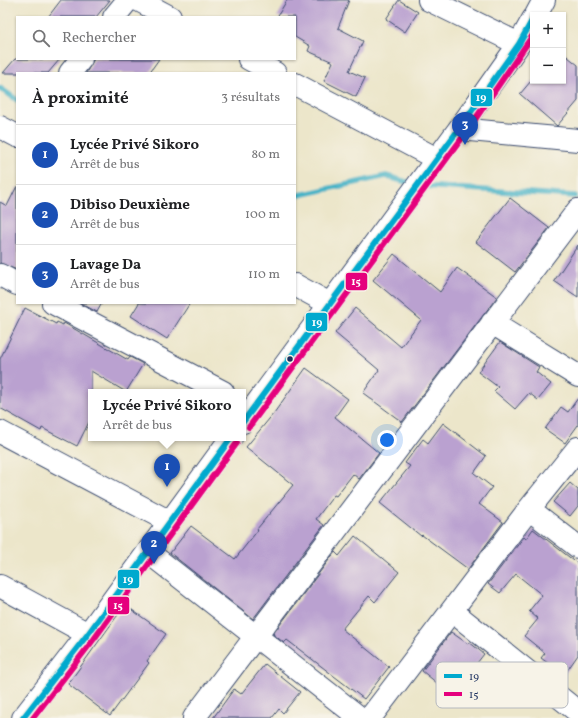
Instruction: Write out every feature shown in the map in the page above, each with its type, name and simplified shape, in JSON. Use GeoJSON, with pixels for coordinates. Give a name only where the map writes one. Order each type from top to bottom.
{"type":"FeatureCollection","features":[{"type":"Feature","properties":{"kind":"street"},"geometry":{"type":"LineString","coordinates":[[115,16],[128,0]]}},
{"type":"Feature","properties":{"kind":"street"},"geometry":{"type":"LineString","coordinates":[[138,0],[168,16]]}},
{"type":"Feature","properties":{"kind":"street"},"geometry":{"type":"LineString","coordinates":[[429,0],[519,44]]}},
{"type":"Feature","properties":{"kind":"street"},"geometry":{"type":"LineString","coordinates":[[538,12],[544,0]]}},
{"type":"Feature","properties":{"kind":"street"},"geometry":{"type":"LineString","coordinates":[[246,411],[330,304],[437,159],[519,44],[530,24]]}},
{"type":"Feature","properties":{"kind":"street"},"geometry":{"type":"LineString","coordinates":[[71,72],[80,60]]}},
{"type":"Feature","properties":{"kind":"street"},"geometry":{"type":"LineString","coordinates":[[251,60],[273,72]]}},
{"type":"Feature","properties":{"kind":"street"},"geometry":{"type":"LineString","coordinates":[[296,85],[437,159]]}},
{"type":"Feature","properties":{"kind":"street"},"geometry":{"type":"LineString","coordinates":[[0,127],[16,135]]}},
{"type":"Feature","properties":{"kind":"street"},"geometry":{"type":"LineString","coordinates":[[459,129],[578,140]]}},
{"type":"Feature","properties":{"kind":"street"},"geometry":{"type":"LineString","coordinates":[[194,718],[578,211]]}},
{"type":"Feature","properties":{"kind":"street"},"geometry":{"type":"LineString","coordinates":[[0,275],[16,283]]}},
{"type":"Feature","properties":{"kind":"street"},"geometry":{"type":"LineString","coordinates":[[296,286],[330,304]]}},
{"type":"Feature","properties":{"kind":"street"},"geometry":{"type":"LineString","coordinates":[[55,304],[217,389]]}},
{"type":"Feature","properties":{"kind":"street"},"geometry":{"type":"LineString","coordinates":[[492,323],[578,376]]}},
{"type":"Feature","properties":{"kind":"street"},"geometry":{"type":"LineString","coordinates":[[0,432],[170,522]]}},
{"type":"Feature","properties":{"kind":"street"},"geometry":{"type":"LineString","coordinates":[[23,718],[88,634],[229,441]]}},
{"type":"Feature","properties":{"kind":"street"},"geometry":{"type":"LineString","coordinates":[[370,718],[529,509],[578,448]]}},
{"type":"Feature","properties":{"kind":"street"},"geometry":{"type":"LineString","coordinates":[[529,509],[578,547]]}},
{"type":"Feature","properties":{"kind":"street"},"geometry":{"type":"LineString","coordinates":[[148,552],[360,718]]}},
{"type":"Feature","properties":{"kind":"street"},"geometry":{"type":"LineString","coordinates":[[0,586],[88,634]]}},
{"type":"Feature","properties":{"kind":"street"},"geometry":{"type":"LineString","coordinates":[[452,611],[516,662]]}},
{"type":"Feature","properties":{"kind":"street"},"geometry":{"type":"LineString","coordinates":[[568,704],[578,712]]}},
{"type":"Feature","properties":{"kind":"building"},"geometry":{"type":"Polygon","coordinates":[[[61,0],[110,0],[97,16],[49,16],[61,0]]]}},
{"type":"Feature","properties":{"kind":"building"},"geometry":{"type":"Polygon","coordinates":[[[287,0],[349,0],[338,28],[363,41],[349,71],[365,78],[356,97],[324,81],[333,62],[308,51],[310,46],[296,38],[296,16],[278,16],[287,0]]]}},
{"type":"Feature","properties":{"kind":"building"},"geometry":{"type":"Polygon","coordinates":[[[399,0],[418,12],[405,32],[386,19],[399,0]]]}},
{"type":"Feature","properties":{"kind":"building"},"geometry":{"type":"Polygon","coordinates":[[[566,55],[578,65],[578,101],[557,126],[520,94],[530,82],[530,84],[566,84],[566,55]]]}},
{"type":"Feature","properties":{"kind":"building"},"geometry":{"type":"Polygon","coordinates":[[[15,59],[59,60],[49,72],[3,73],[15,59]]]}},
{"type":"Feature","properties":{"kind":"building"},"geometry":{"type":"Polygon","coordinates":[[[93,60],[158,60],[150,72],[87,72],[93,60]]]}},
{"type":"Feature","properties":{"kind":"building"},"geometry":{"type":"Polygon","coordinates":[[[16,188],[16,270],[0,263],[0,202],[7,206],[16,188]]]}},
{"type":"Feature","properties":{"kind":"building"},"geometry":{"type":"Polygon","coordinates":[[[510,198],[549,228],[515,272],[476,242],[510,198]]]}},
{"type":"Feature","properties":{"kind":"building"},"geometry":{"type":"Polygon","coordinates":[[[578,245],[578,297],[554,281],[578,245]]]}},
{"type":"Feature","properties":{"kind":"building"},"geometry":{"type":"Polygon","coordinates":[[[394,254],[440,292],[457,268],[497,297],[402,422],[363,393],[379,370],[335,333],[355,308],[401,347],[421,320],[373,280],[394,254]]]}},
{"type":"Feature","properties":{"kind":"building"},"geometry":{"type":"Polygon","coordinates":[[[82,304],[101,304],[97,312],[82,304]]]}},
{"type":"Feature","properties":{"kind":"building"},"geometry":{"type":"Polygon","coordinates":[[[138,304],[189,304],[167,339],[131,316],[138,304]]]}},
{"type":"Feature","properties":{"kind":"building"},"geometry":{"type":"Polygon","coordinates":[[[25,308],[56,324],[57,322],[63,325],[64,323],[128,360],[130,357],[143,364],[128,389],[121,389],[91,371],[91,389],[88,389],[88,424],[77,446],[42,428],[41,431],[0,408],[0,359],[25,308]]]}},
{"type":"Feature","properties":{"kind":"building"},"geometry":{"type":"Polygon","coordinates":[[[500,342],[539,367],[536,372],[551,384],[538,400],[529,393],[515,409],[494,391],[498,387],[478,372],[500,342]]]}},
{"type":"Feature","properties":{"kind":"building"},"geometry":{"type":"Polygon","coordinates":[[[306,368],[348,399],[335,417],[379,453],[359,479],[353,474],[336,496],[334,495],[316,519],[324,525],[253,619],[170,553],[191,526],[235,559],[293,485],[246,447],[274,413],[306,368]]]}},
{"type":"Feature","properties":{"kind":"building"},"geometry":{"type":"Polygon","coordinates":[[[578,398],[578,425],[565,443],[545,429],[561,407],[568,412],[578,398]]]}},
{"type":"Feature","properties":{"kind":"building"},"geometry":{"type":"Polygon","coordinates":[[[443,423],[486,456],[474,473],[492,487],[479,504],[503,522],[468,569],[422,535],[421,536],[380,503],[410,466],[405,463],[423,439],[428,443],[443,423]]]}},
{"type":"Feature","properties":{"kind":"building"},"geometry":{"type":"Polygon","coordinates":[[[570,483],[578,490],[578,506],[570,516],[553,502],[570,483]]]}},
{"type":"Feature","properties":{"kind":"building"},"geometry":{"type":"Polygon","coordinates":[[[533,529],[578,564],[578,655],[568,669],[568,662],[546,662],[541,658],[545,653],[524,636],[538,619],[529,611],[542,595],[516,574],[500,593],[488,584],[524,537],[526,539],[533,529]]]}},
{"type":"Feature","properties":{"kind":"building"},"geometry":{"type":"Polygon","coordinates":[[[355,536],[399,572],[375,602],[369,596],[342,629],[389,667],[364,699],[287,640],[284,643],[273,634],[335,552],[339,556],[355,536]]]}},
{"type":"Feature","properties":{"kind":"building"},"geometry":{"type":"Polygon","coordinates":[[[125,605],[166,634],[147,661],[149,663],[110,716],[68,684],[125,605]]]}},
{"type":"Feature","properties":{"kind":"building"},"geometry":{"type":"Polygon","coordinates":[[[451,632],[468,644],[469,642],[484,654],[478,662],[436,662],[436,682],[422,671],[451,632]]]}},
{"type":"Feature","properties":{"kind":"building"},"geometry":{"type":"Polygon","coordinates":[[[265,664],[300,692],[283,713],[279,709],[272,718],[213,718],[234,689],[241,694],[265,664]]]}},
{"type":"Feature","properties":{"kind":"waterway"},"geometry":{"type":"LineString","coordinates":[[0,88],[16,99]]}},
{"type":"Feature","properties":{"kind":"waterway"},"geometry":{"type":"LineString","coordinates":[[296,196],[386,176],[413,184]]}},
{"type":"Feature","properties":{"kind":"waterway"},"geometry":{"type":"LineString","coordinates":[[423,186],[575,196]]}},
{"type":"Feature","properties":{"kind":"transit line","name":"19"},"geometry":{"type":"LineString","coordinates":[[246,418],[459,129],[519,44],[530,24]]}},
{"type":"Feature","properties":{"kind":"transit line","name":"15"},"geometry":{"type":"LineString","coordinates":[[249,427],[465,134],[530,39]]}},
{"type":"Feature","properties":{"kind":"transit line","name":"19"},"geometry":{"type":"LineString","coordinates":[[23,718],[88,634],[229,441]]}},
{"type":"Feature","properties":{"kind":"transit line","name":"15"},"geometry":{"type":"LineString","coordinates":[[33,718],[94,639],[237,443]]}},
{"type":"Feature","properties":{"kind":"place","name":"Lavage Da"},"geometry":{"type":"Point","coordinates":[465,145]}},
{"type":"Feature","properties":{"kind":"place","name":"Lycée Privé Sikoro"},"geometry":{"type":"Point","coordinates":[167,487]}},
{"type":"Feature","properties":{"kind":"place","name":"Dibiso Deuxième"},"geometry":{"type":"Point","coordinates":[154,564]}}]}
